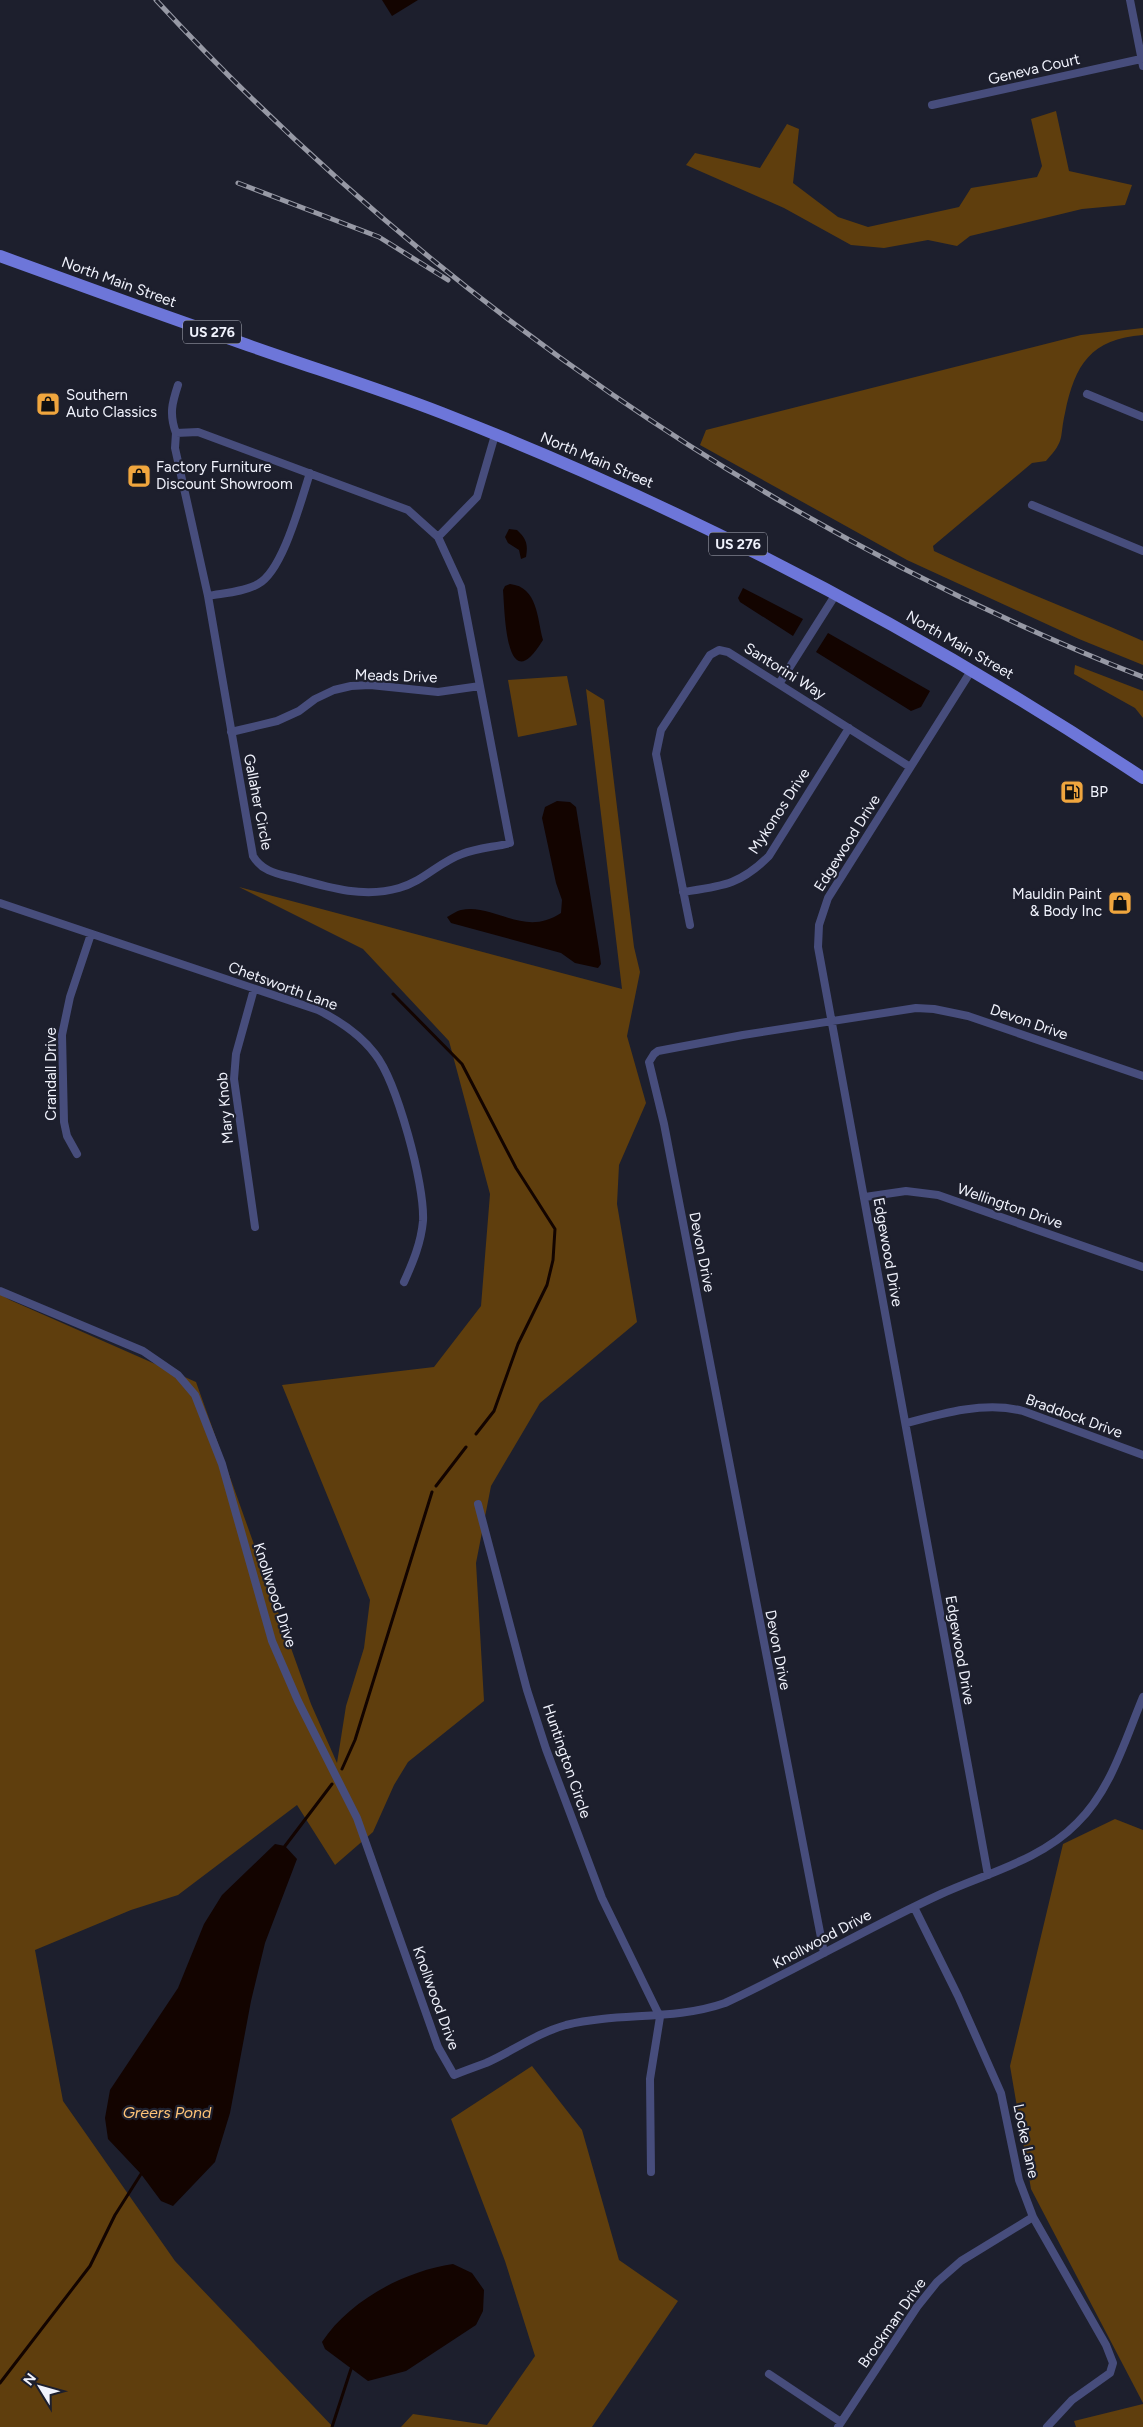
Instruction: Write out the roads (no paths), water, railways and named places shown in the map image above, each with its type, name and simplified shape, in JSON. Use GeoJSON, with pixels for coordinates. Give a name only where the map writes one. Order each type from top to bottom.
{"type":"FeatureCollection","features":[{"type":"Feature","properties":{"kind":"main road","name":"North Main Street"},"geometry":{"type":"LineString","coordinates":[[0,256],[242,343],[341,375],[495,435],[652,502],[836,594],[920,639],[1036,709],[1143,778]]}},
{"type":"Feature","properties":{"kind":"street"},"geometry":{"type":"LineString","coordinates":[[1130,0],[1142,62]]}},
{"type":"Feature","properties":{"kind":"street","name":"Geneva Court"},"geometry":{"type":"LineString","coordinates":[[932,105],[1142,62]]}},
{"type":"Feature","properties":{"kind":"street"},"geometry":{"type":"LineString","coordinates":[[176,433],[171,420],[171,406],[178,385]]}},
{"type":"Feature","properties":{"kind":"street"},"geometry":{"type":"LineString","coordinates":[[1087,394],[1143,417]]}},
{"type":"Feature","properties":{"kind":"street","name":"Gallaher Circle"},"geometry":{"type":"LineString","coordinates":[[198,432],[408,510],[438,537],[461,587],[510,843],[461,854],[419,881],[397,889],[351,892],[268,871],[258,866],[253,856],[208,596],[175,448],[176,433],[198,432]]}},
{"type":"Feature","properties":{"kind":"street"},"geometry":{"type":"LineString","coordinates":[[438,537],[477,497],[495,435]]}},
{"type":"Feature","properties":{"kind":"street"},"geometry":{"type":"LineString","coordinates":[[208,596],[256,586],[266,579],[279,559],[293,526],[310,473]]}},
{"type":"Feature","properties":{"kind":"street"},"geometry":{"type":"LineString","coordinates":[[1032,505],[1143,551]]}},
{"type":"Feature","properties":{"kind":"street"},"geometry":{"type":"LineString","coordinates":[[779,684],[836,594]]}},
{"type":"Feature","properties":{"kind":"street","name":"Santorini Way"},"geometry":{"type":"LineString","coordinates":[[690,925],[656,754],[662,730],[710,655],[719,650],[728,652],[910,767]]}},
{"type":"Feature","properties":{"kind":"street","name":"Edgewood Drive"},"geometry":{"type":"LineString","coordinates":[[971,671],[834,888],[822,912],[818,947],[830,1021],[907,1423],[988,1875]]}},
{"type":"Feature","properties":{"kind":"street","name":"Meads Drive"},"geometry":{"type":"LineString","coordinates":[[231,732],[277,721],[299,711],[316,699],[334,690],[351,686],[370,685],[438,692],[480,686]]}},
{"type":"Feature","properties":{"kind":"street","name":"Mykonos Drive"},"geometry":{"type":"LineString","coordinates":[[683,892],[725,885],[744,878],[757,869],[769,856],[849,728]]}},
{"type":"Feature","properties":{"kind":"street","name":"Chetsworth Lane"},"geometry":{"type":"LineString","coordinates":[[0,904],[318,1010],[335,1018],[366,1043],[385,1070],[402,1112],[423,1211],[417,1253],[404,1282]]}},
{"type":"Feature","properties":{"kind":"street","name":"Crandall Drive"},"geometry":{"type":"LineString","coordinates":[[77,1154],[67,1136],[64,1122],[62,1035],[70,997],[91,934]]}},
{"type":"Feature","properties":{"kind":"street","name":"Mary Knob"},"geometry":{"type":"LineString","coordinates":[[254,989],[236,1054],[234,1079],[255,1227]]}},
{"type":"Feature","properties":{"kind":"street","name":"Devon Drive"},"geometry":{"type":"LineString","coordinates":[[824,1953],[720,1423],[664,1124],[649,1062],[654,1054],[667,1049],[898,1010],[925,1009],[952,1012],[1143,1076]]}},
{"type":"Feature","properties":{"kind":"street","name":"Wellington Drive"},"geometry":{"type":"LineString","coordinates":[[864,1197],[906,1191],[938,1195],[1143,1267]]}},
{"type":"Feature","properties":{"kind":"street","name":"Knollwood Drive"},"geometry":{"type":"LineString","coordinates":[[0,1291],[150,1355],[178,1374],[196,1395],[222,1464],[272,1641],[298,1701],[357,1818],[438,2047],[454,2076],[537,2036],[565,2026],[598,2020],[660,2017],[701,2011],[725,2004],[914,1907],[1034,1855],[1060,1839],[1079,1822],[1104,1788],[1143,1697]]}},
{"type":"Feature","properties":{"kind":"street","name":"Braddock Drive"},"geometry":{"type":"LineString","coordinates":[[907,1423],[976,1409],[1010,1408],[1050,1420],[1143,1455]]}},
{"type":"Feature","properties":{"kind":"street","name":"Huntington Circle"},"geometry":{"type":"LineString","coordinates":[[478,1504],[527,1690],[546,1749],[602,1898],[660,2017]]}},
{"type":"Feature","properties":{"kind":"street","name":"Locke Lane"},"geometry":{"type":"LineString","coordinates":[[914,1907],[958,1996],[1001,2093],[1019,2180],[1033,2217],[1110,2354],[1113,2368],[1107,2375],[1072,2400],[1047,2427]]}},
{"type":"Feature","properties":{"kind":"street"},"geometry":{"type":"LineString","coordinates":[[651,2172],[650,2079],[660,2017]]}},
{"type":"Feature","properties":{"kind":"street","name":"Brockman Drive"},"geometry":{"type":"LineString","coordinates":[[840,2424],[917,2307],[937,2282],[961,2261],[1033,2217]]}},
{"type":"Feature","properties":{"kind":"street"},"geometry":{"type":"LineString","coordinates":[[769,2374],[840,2424]]}},
{"type":"Feature","properties":{"kind":"water"},"geometry":{"type":"Polygon","coordinates":[[[382,0],[418,0],[392,16],[382,0]]]}},
{"type":"Feature","properties":{"kind":"water"},"geometry":{"type":"Polygon","coordinates":[[[509,529],[517,530],[525,539],[527,546],[526,557],[521,559],[519,550],[508,543],[505,537],[509,529]]]}},
{"type":"Feature","properties":{"kind":"water"},"geometry":{"type":"Polygon","coordinates":[[[510,584],[519,586],[531,597],[535,605],[543,640],[531,656],[521,661],[515,658],[507,633],[503,590],[505,586],[510,584]]]}},
{"type":"Feature","properties":{"kind":"water"},"geometry":{"type":"Polygon","coordinates":[[[743,588],[803,619],[793,636],[740,602],[738,598],[743,588]]]}},
{"type":"Feature","properties":{"kind":"water"},"geometry":{"type":"Polygon","coordinates":[[[828,633],[930,691],[921,707],[911,711],[816,652],[828,633]]]}},
{"type":"Feature","properties":{"kind":"water"},"geometry":{"type":"Polygon","coordinates":[[[557,801],[570,802],[576,807],[599,949],[601,964],[598,968],[575,963],[561,953],[451,923],[447,917],[459,911],[473,909],[522,921],[534,922],[547,920],[561,913],[562,900],[556,883],[542,818],[545,807],[557,801]]]}},
{"type":"Feature","properties":{"kind":"water","name":"Greers Pond"},"geometry":{"type":"Polygon","coordinates":[[[275,1844],[285,1846],[297,1859],[265,1943],[251,2001],[230,2113],[215,2162],[173,2206],[161,2201],[141,2174],[108,2139],[105,2118],[110,2090],[178,1988],[204,1924],[222,1895],[275,1844]]]}},
{"type":"Feature","properties":{"kind":"water"},"geometry":{"type":"Polygon","coordinates":[[[453,2264],[472,2273],[484,2290],[483,2311],[476,2325],[406,2371],[368,2381],[325,2349],[322,2342],[333,2327],[362,2301],[379,2290],[416,2273],[453,2264]]]}},
{"type":"Feature","properties":{"kind":"waterway"},"geometry":{"type":"LineString","coordinates":[[393,994],[462,1064],[516,1168],[555,1229],[553,1260],[547,1285],[518,1344],[494,1411],[476,1434]]}},
{"type":"Feature","properties":{"kind":"waterway"},"geometry":{"type":"LineString","coordinates":[[436,1486],[466,1447]]}},
{"type":"Feature","properties":{"kind":"waterway"},"geometry":{"type":"LineString","coordinates":[[342,1769],[355,1740],[432,1492]]}},
{"type":"Feature","properties":{"kind":"waterway"},"geometry":{"type":"LineString","coordinates":[[285,1846],[332,1784]]}},
{"type":"Feature","properties":{"kind":"waterway"},"geometry":{"type":"LineString","coordinates":[[0,2383],[90,2266],[115,2215],[141,2174]]}},
{"type":"Feature","properties":{"kind":"waterway"},"geometry":{"type":"LineString","coordinates":[[332,2427],[351,2369]]}},
{"type":"Feature","properties":{"kind":"railway"},"geometry":{"type":"LineString","coordinates":[[156,0],[261,108],[373,210],[490,305],[612,394],[738,476],[869,551],[1004,618],[1143,677]]}},
{"type":"Feature","properties":{"kind":"railway"},"geometry":{"type":"LineString","coordinates":[[238,183],[379,237],[448,280]]}},
{"type":"Feature","properties":{"kind":"place","name":"Southern Auto Classics"},"geometry":{"type":"Point","coordinates":[48,404]}},
{"type":"Feature","properties":{"kind":"place","name":"Factory Furniture Discount Showroom"},"geometry":{"type":"Point","coordinates":[139,476]}},
{"type":"Feature","properties":{"kind":"place","name":"BP"},"geometry":{"type":"Point","coordinates":[1072,792]}},
{"type":"Feature","properties":{"kind":"place","name":"Mauldin Paint & Body Inc"},"geometry":{"type":"Point","coordinates":[1120,903]}}]}
